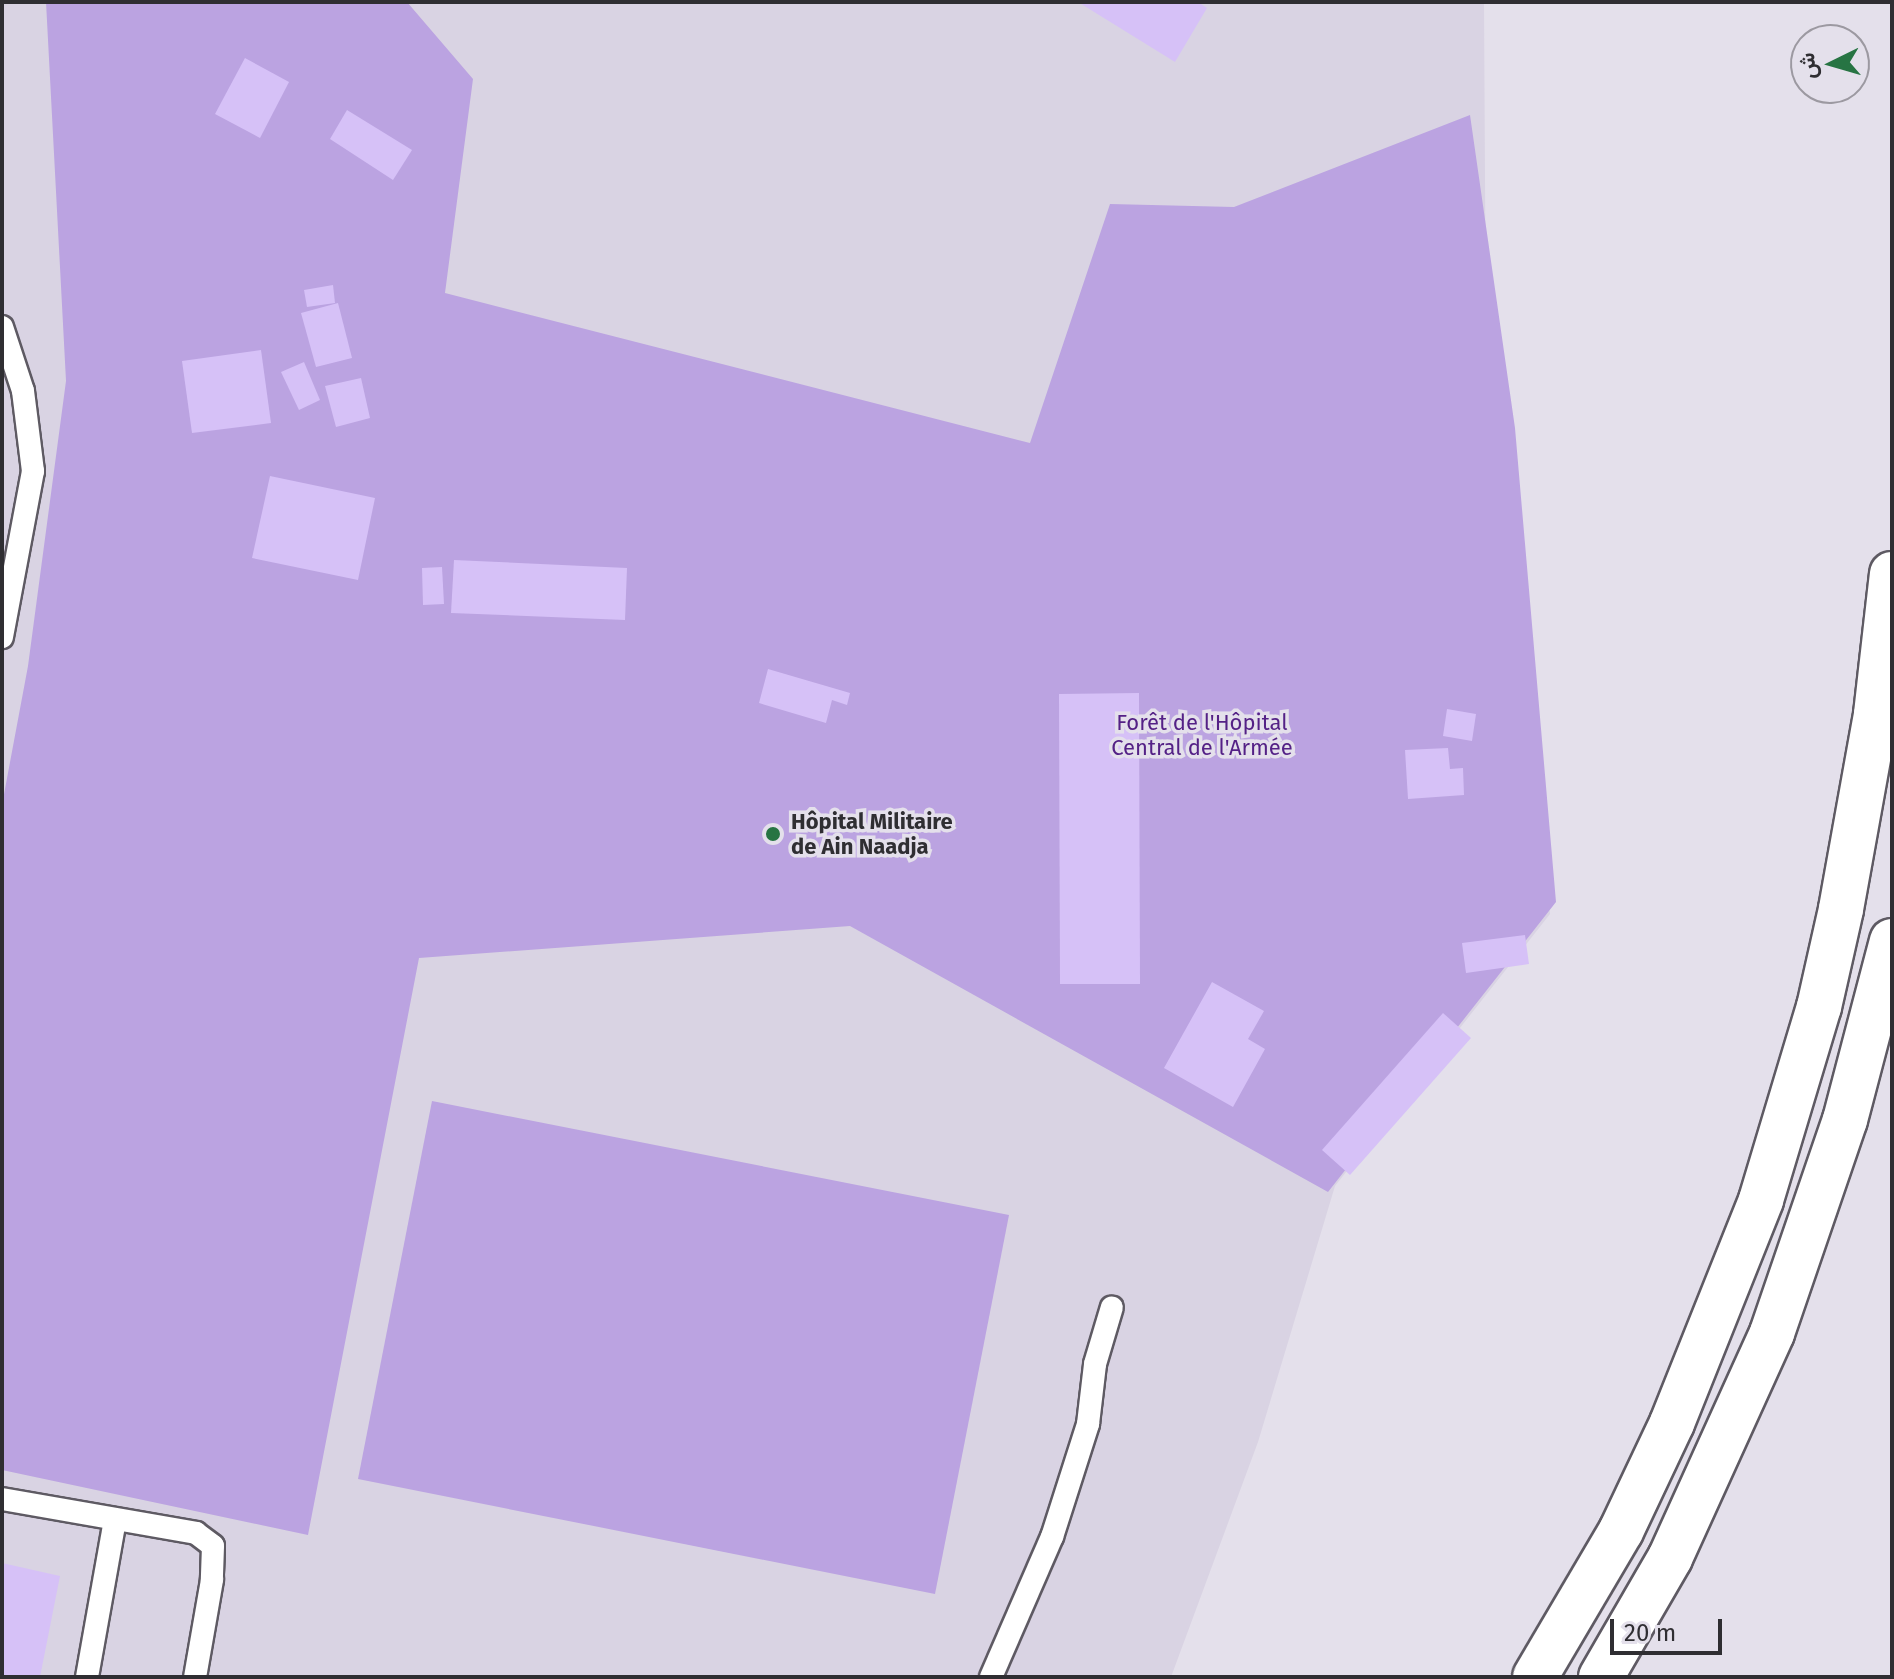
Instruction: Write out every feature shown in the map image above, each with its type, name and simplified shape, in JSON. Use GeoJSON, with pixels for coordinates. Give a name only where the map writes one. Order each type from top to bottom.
{"type":"FeatureCollection","features":[{"type":"Feature","properties":{"kind":"highway"},"geometry":{"type":"LineString","coordinates":[[1535,1677],[1621,1531],[1672,1423],[1761,1200],[1819,1007],[1841,909],[1876,714],[1892,574]]}},
{"type":"Feature","properties":{"kind":"highway"},"geometry":{"type":"LineString","coordinates":[[1601,1677],[1670,1558],[1772,1333],[1845,1120],[1892,941]]}},
{"type":"Feature","properties":{"kind":"lane"},"geometry":{"type":"LineString","coordinates":[[2,327],[23,391],[33,471],[2,637]]}},
{"type":"Feature","properties":{"kind":"lane"},"geometry":{"type":"LineString","coordinates":[[991,1677],[1052,1537],[1088,1424],[1095,1364],[1112,1307]]}},
{"type":"Feature","properties":{"kind":"lane"},"geometry":{"type":"LineString","coordinates":[[2,1499],[196,1533],[213,1546],[212,1580],[195,1677]]}},
{"type":"Feature","properties":{"kind":"lane"},"geometry":{"type":"LineString","coordinates":[[87,1677],[115,1520]]}},
{"type":"Feature","properties":{"kind":"shaded area","name":"Hôpital Militaire de Ain Naadja"},"geometry":{"type":"Polygon","coordinates":[[[2,2],[1484,2],[1486,348],[1539,754],[1550,914],[1335,1186],[1258,1442],[1171,1677],[2,1677],[2,2]]]}},
{"type":"Feature","properties":{"kind":"green space","name":"Forêt de l'Hôpital Central de l'Armée"},"geometry":{"type":"Polygon","coordinates":[[[46,2],[407,2],[473,79],[445,293],[1030,443],[1110,204],[1234,207],[1470,115],[1515,428],[1556,902],[1328,1192],[850,926],[419,958],[308,1535],[2,1470],[2,805],[28,666],[66,381],[46,2]]]}},
{"type":"Feature","properties":{"kind":"green space"},"geometry":{"type":"Polygon","coordinates":[[[432,1101],[1009,1215],[935,1594],[358,1479],[432,1101]]]}},
{"type":"Feature","properties":{"kind":"building"},"geometry":{"type":"Polygon","coordinates":[[[1078,2],[1198,2],[1207,8],[1175,62],[1078,2]]]}},
{"type":"Feature","properties":{"kind":"building"},"geometry":{"type":"Polygon","coordinates":[[[245,58],[289,82],[260,138],[215,114],[245,58]]]}},
{"type":"Feature","properties":{"kind":"building"},"geometry":{"type":"Polygon","coordinates":[[[347,110],[412,150],[393,180],[330,139],[347,110]]]}},
{"type":"Feature","properties":{"kind":"building"},"geometry":{"type":"Polygon","coordinates":[[[333,285],[335,303],[307,307],[304,290],[333,285]]]}},
{"type":"Feature","properties":{"kind":"building"},"geometry":{"type":"Polygon","coordinates":[[[338,303],[352,358],[316,367],[301,313],[338,303]]]}},
{"type":"Feature","properties":{"kind":"building"},"geometry":{"type":"Polygon","coordinates":[[[261,350],[271,423],[192,433],[182,361],[261,350]]]}},
{"type":"Feature","properties":{"kind":"building"},"geometry":{"type":"Polygon","coordinates":[[[304,362],[320,400],[299,410],[281,372],[304,362]]]}},
{"type":"Feature","properties":{"kind":"building"},"geometry":{"type":"Polygon","coordinates":[[[361,378],[370,418],[336,427],[325,386],[361,378]]]}},
{"type":"Feature","properties":{"kind":"building"},"geometry":{"type":"Polygon","coordinates":[[[270,476],[375,498],[358,580],[252,558],[270,476]]]}},
{"type":"Feature","properties":{"kind":"building"},"geometry":{"type":"Polygon","coordinates":[[[454,560],[627,568],[625,620],[451,613],[454,560]]]}},
{"type":"Feature","properties":{"kind":"building"},"geometry":{"type":"Polygon","coordinates":[[[442,567],[444,604],[423,605],[422,568],[442,567]]]}},
{"type":"Feature","properties":{"kind":"building"},"geometry":{"type":"Polygon","coordinates":[[[768,669],[850,693],[847,705],[832,700],[826,723],[759,703],[768,669]]]}},
{"type":"Feature","properties":{"kind":"building"},"geometry":{"type":"Polygon","coordinates":[[[1139,693],[1140,984],[1060,984],[1059,694],[1139,693]]]}},
{"type":"Feature","properties":{"kind":"building"},"geometry":{"type":"Polygon","coordinates":[[[1447,709],[1476,714],[1472,741],[1443,736],[1447,709]]]}},
{"type":"Feature","properties":{"kind":"building"},"geometry":{"type":"Polygon","coordinates":[[[1448,748],[1450,769],[1463,768],[1464,795],[1408,799],[1405,750],[1448,748]]]}},
{"type":"Feature","properties":{"kind":"building"},"geometry":{"type":"Polygon","coordinates":[[[1525,935],[1529,964],[1466,973],[1462,943],[1525,935]]]}},
{"type":"Feature","properties":{"kind":"building"},"geometry":{"type":"Polygon","coordinates":[[[1212,982],[1264,1011],[1248,1039],[1265,1049],[1233,1107],[1164,1068],[1212,982]]]}},
{"type":"Feature","properties":{"kind":"building"},"geometry":{"type":"Polygon","coordinates":[[[1443,1013],[1471,1038],[1350,1175],[1322,1150],[1443,1013]]]}},
{"type":"Feature","properties":{"kind":"building"},"geometry":{"type":"Polygon","coordinates":[[[2,1563],[60,1576],[40,1677],[2,1677],[2,1563]]]}},
{"type":"Feature","properties":{"kind":"place","name":"Hôpital Militaire de Ain Naadja"},"geometry":{"type":"Point","coordinates":[773,834]}}]}
